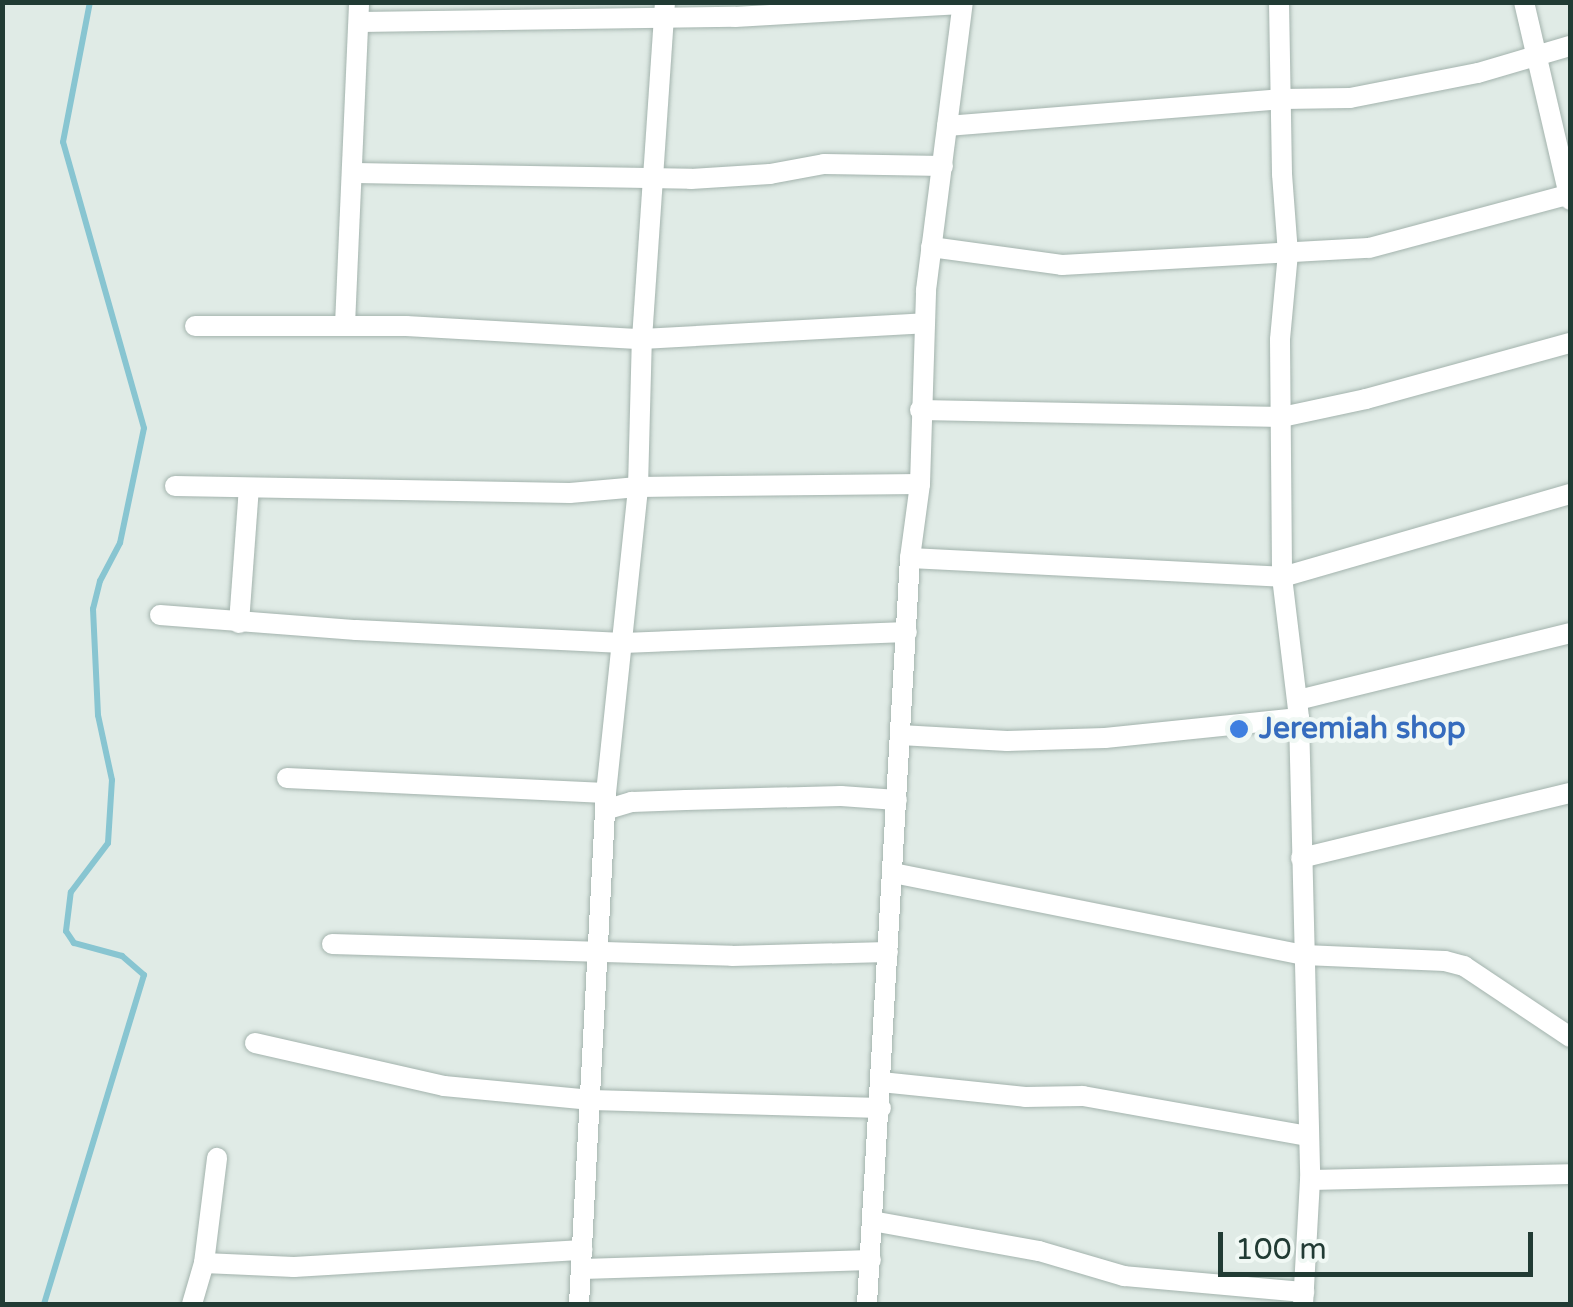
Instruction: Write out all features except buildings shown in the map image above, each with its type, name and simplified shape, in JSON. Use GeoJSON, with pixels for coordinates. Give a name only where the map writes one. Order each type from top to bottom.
{"type":"FeatureCollection","features":[{"type":"Feature","properties":{"kind":"street"},"geometry":{"type":"LineString","coordinates":[[872,1221],[1039,1251],[1124,1276],[1304,1298],[1310,1180],[1299,709],[1282,577],[1280,340],[1288,253],[1282,174],[1280,2]]}},
{"type":"Feature","properties":{"kind":"street"},"geometry":{"type":"LineString","coordinates":[[931,247],[1062,266],[1369,248],[1570,196],[1524,2]]}},
{"type":"Feature","properties":{"kind":"street"},"geometry":{"type":"LineString","coordinates":[[345,325],[360,12],[962,3],[925,323],[920,484],[910,558],[867,1304]]}},
{"type":"Feature","properties":{"kind":"street"},"geometry":{"type":"LineString","coordinates":[[579,1304],[606,802],[638,487],[642,340],[664,10]]}},
{"type":"Feature","properties":{"kind":"street"},"geometry":{"type":"LineString","coordinates":[[947,126],[1283,99],[1350,98],[1461,76],[1570,46]]}},
{"type":"Feature","properties":{"kind":"street"},"geometry":{"type":"LineString","coordinates":[[355,173],[652,178],[770,174],[824,164],[943,166]]}},
{"type":"Feature","properties":{"kind":"street"},"geometry":{"type":"LineString","coordinates":[[195,326],[345,325],[642,340],[925,323]]}},
{"type":"Feature","properties":{"kind":"street"},"geometry":{"type":"LineString","coordinates":[[920,410],[1282,416],[1385,394],[1570,342]]}},
{"type":"Feature","properties":{"kind":"street"},"geometry":{"type":"LineString","coordinates":[[174,486],[570,493],[638,487],[920,484]]}},
{"type":"Feature","properties":{"kind":"street"},"geometry":{"type":"LineString","coordinates":[[239,622],[249,488]]}},
{"type":"Feature","properties":{"kind":"street"},"geometry":{"type":"LineString","coordinates":[[910,558],[1282,577],[1570,494]]}},
{"type":"Feature","properties":{"kind":"street"},"geometry":{"type":"LineString","coordinates":[[160,615],[623,643],[907,632]]}},
{"type":"Feature","properties":{"kind":"street"},"geometry":{"type":"LineString","coordinates":[[900,735],[1007,741],[1105,738],[1299,709],[1570,632]]}},
{"type":"Feature","properties":{"kind":"street"},"geometry":{"type":"LineString","coordinates":[[287,778],[606,802],[840,796],[897,800]]}},
{"type":"Feature","properties":{"kind":"street"},"geometry":{"type":"LineString","coordinates":[[1300,858],[1570,793]]}},
{"type":"Feature","properties":{"kind":"street"},"geometry":{"type":"LineString","coordinates":[[893,874],[1304,956],[1445,961],[1464,966],[1570,1037]]}},
{"type":"Feature","properties":{"kind":"street"},"geometry":{"type":"LineString","coordinates":[[332,944],[732,956],[888,952]]}},
{"type":"Feature","properties":{"kind":"street"},"geometry":{"type":"LineString","coordinates":[[255,1043],[426,1084],[591,1100],[881,1108]]}},
{"type":"Feature","properties":{"kind":"street"},"geometry":{"type":"LineString","coordinates":[[881,1082],[1025,1098],[1082,1096],[1308,1136]]}},
{"type":"Feature","properties":{"kind":"street"},"geometry":{"type":"LineString","coordinates":[[192,1304],[204,1264],[217,1158]]}},
{"type":"Feature","properties":{"kind":"street"},"geometry":{"type":"LineString","coordinates":[[1310,1180],[1570,1174]]}},
{"type":"Feature","properties":{"kind":"street"},"geometry":{"type":"LineString","coordinates":[[204,1264],[294,1267],[582,1259],[871,1260]]}},
{"type":"Feature","properties":{"kind":"waterway"},"geometry":{"type":"LineString","coordinates":[[44,1304],[144,975],[122,956],[74,943],[66,931],[71,892],[108,843],[112,780],[98,715],[93,609],[100,581],[120,543],[144,428],[63,142],[90,2]]}},
{"type":"Feature","properties":{"kind":"place","name":"Jeremiah shop"},"geometry":{"type":"Point","coordinates":[1239,729]}}]}
